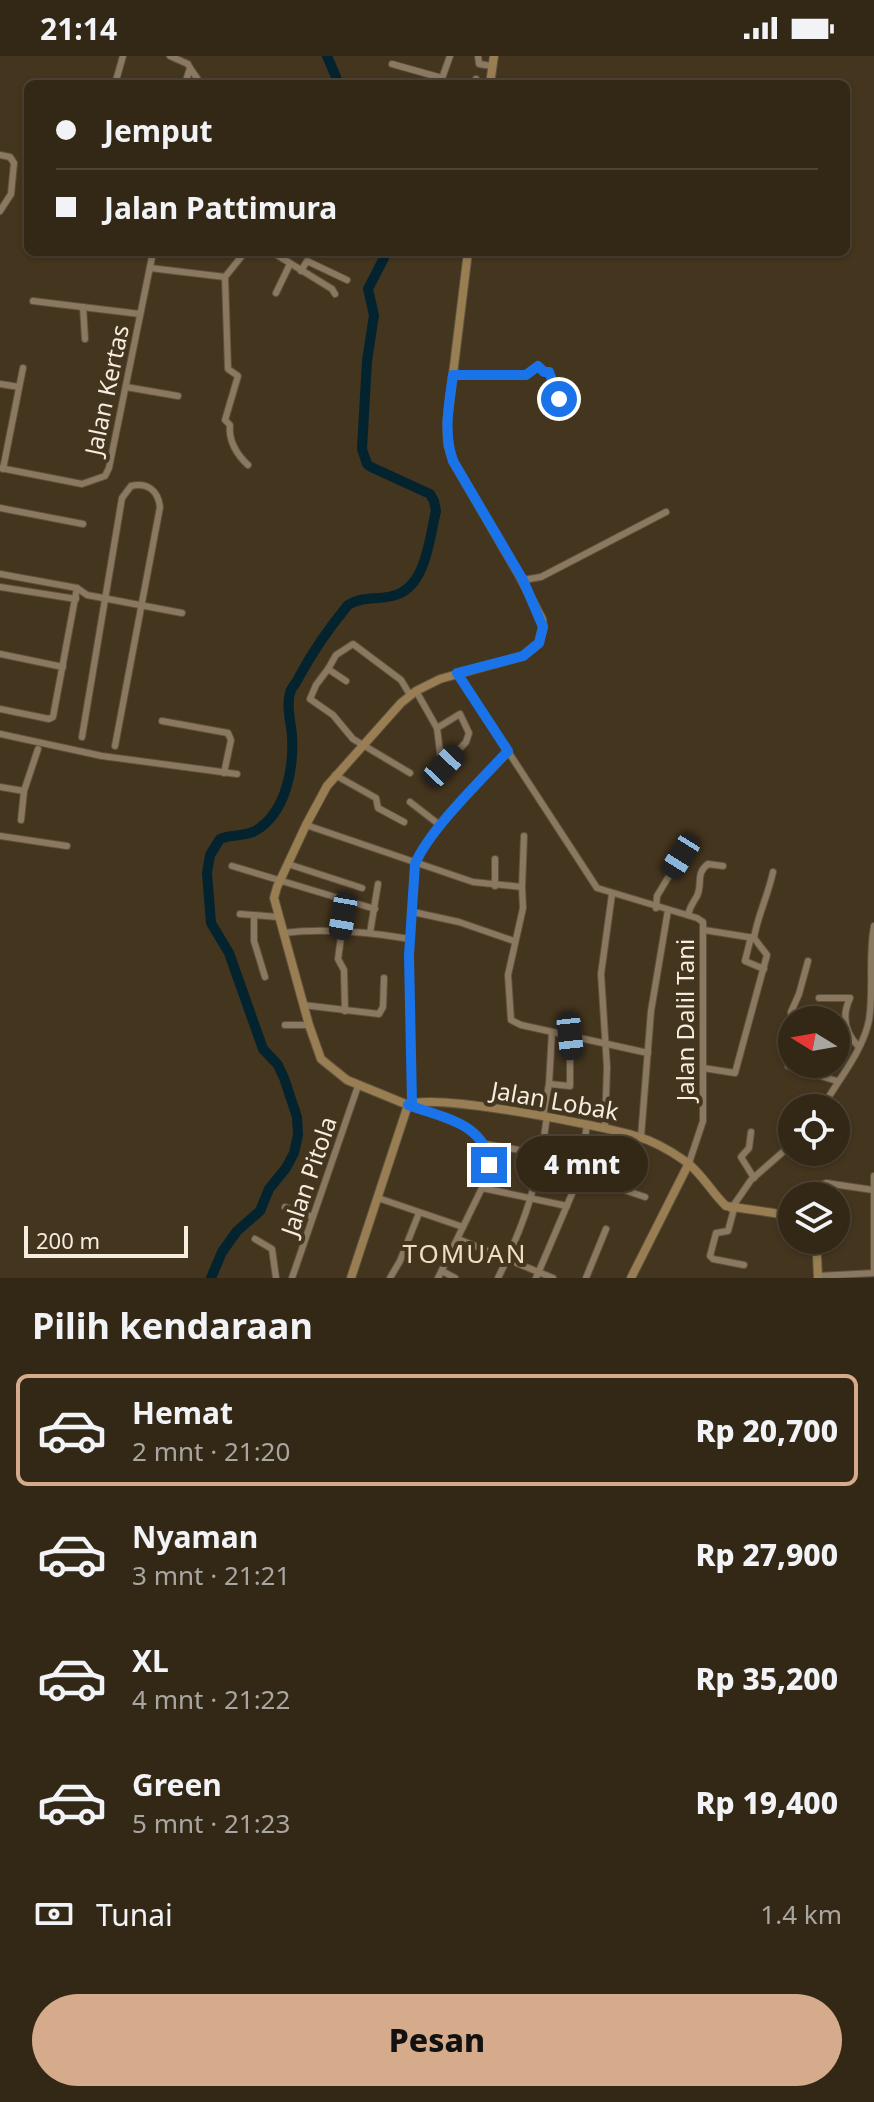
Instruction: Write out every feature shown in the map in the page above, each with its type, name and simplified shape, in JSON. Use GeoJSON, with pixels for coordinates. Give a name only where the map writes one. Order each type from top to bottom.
{"type":"FeatureCollection","features":[{"type":"Feature","properties":{"kind":"street"},"geometry":{"type":"LineString","coordinates":[[116,80],[123,56]]}},
{"type":"Feature","properties":{"kind":"street"},"geometry":{"type":"LineString","coordinates":[[170,56],[185,61],[198,80]]}},
{"type":"Feature","properties":{"kind":"street"},"geometry":{"type":"LineString","coordinates":[[441,80],[450,56]]}},
{"type":"Feature","properties":{"kind":"street"},"geometry":{"type":"LineString","coordinates":[[478,56],[479,64],[493,61]]}},
{"type":"Feature","properties":{"kind":"street"},"geometry":{"type":"LineString","coordinates":[[392,64],[438,80]]}},
{"type":"Feature","properties":{"kind":"street"},"geometry":{"type":"LineString","coordinates":[[186,80],[190,68]]}},
{"type":"Feature","properties":{"kind":"street"},"geometry":{"type":"LineString","coordinates":[[0,155],[10,157],[14,163],[11,194],[0,211]]}},
{"type":"Feature","properties":{"kind":"street","name":"Jalan Kertas"},"geometry":{"type":"LineString","coordinates":[[1,468],[82,484],[105,476],[152,256]]}},
{"type":"Feature","properties":{"kind":"street"},"geometry":{"type":"LineString","coordinates":[[242,256],[225,277],[228,369],[238,376],[228,422],[236,449],[248,465]]}},
{"type":"Feature","properties":{"kind":"street"},"geometry":{"type":"LineString","coordinates":[[278,256],[332,289],[335,294]]}},
{"type":"Feature","properties":{"kind":"street"},"geometry":{"type":"LineString","coordinates":[[240,914],[278,917],[274,898],[281,879],[306,825],[335,775],[413,693],[457,673],[523,656],[539,643],[543,627],[529,594],[453,461],[448,445],[447,423],[468,256]]}},
{"type":"Feature","properties":{"kind":"street"},"geometry":{"type":"LineString","coordinates":[[301,271],[307,261],[347,280]]}},
{"type":"Feature","properties":{"kind":"street"},"geometry":{"type":"LineString","coordinates":[[276,293],[290,264]]}},
{"type":"Feature","properties":{"kind":"street"},"geometry":{"type":"LineString","coordinates":[[150,268],[225,277]]}},
{"type":"Feature","properties":{"kind":"street"},"geometry":{"type":"LineString","coordinates":[[33,301],[140,314]]}},
{"type":"Feature","properties":{"kind":"street"},"geometry":{"type":"LineString","coordinates":[[83,307],[85,339]]}},
{"type":"Feature","properties":{"kind":"street"},"geometry":{"type":"LineString","coordinates":[[453,375],[526,375],[538,366],[549,372],[559,399]]}},
{"type":"Feature","properties":{"kind":"street"},"geometry":{"type":"LineString","coordinates":[[1,468],[23,368]]}},
{"type":"Feature","properties":{"kind":"street"},"geometry":{"type":"LineString","coordinates":[[0,384],[19,387]]}},
{"type":"Feature","properties":{"kind":"street"},"geometry":{"type":"LineString","coordinates":[[126,387],[178,396]]}},
{"type":"Feature","properties":{"kind":"street"},"geometry":{"type":"LineString","coordinates":[[0,427],[10,429]]}},
{"type":"Feature","properties":{"kind":"street"},"geometry":{"type":"LineString","coordinates":[[82,737],[122,498],[131,486],[144,485],[155,492],[160,507],[145,606],[115,746]]}},
{"type":"Feature","properties":{"kind":"street"},"geometry":{"type":"LineString","coordinates":[[0,508],[83,524]]}},
{"type":"Feature","properties":{"kind":"street"},"geometry":{"type":"LineString","coordinates":[[523,582],[541,577],[666,512]]}},
{"type":"Feature","properties":{"kind":"street"},"geometry":{"type":"LineString","coordinates":[[0,574],[77,588],[87,595],[182,613]]}},
{"type":"Feature","properties":{"kind":"street"},"geometry":{"type":"LineString","coordinates":[[0,587],[75,599],[87,595]]}},
{"type":"Feature","properties":{"kind":"street"},"geometry":{"type":"LineString","coordinates":[[0,709],[51,719],[54,715],[77,588]]}},
{"type":"Feature","properties":{"kind":"street"},"geometry":{"type":"LineString","coordinates":[[410,773],[353,739],[333,715],[310,699],[316,685],[336,655],[353,644],[401,680],[413,693],[437,728],[444,766],[467,740],[469,733],[460,714],[437,728]]}},
{"type":"Feature","properties":{"kind":"street"},"geometry":{"type":"LineString","coordinates":[[0,654],[63,667]]}},
{"type":"Feature","properties":{"kind":"street"},"geometry":{"type":"LineString","coordinates":[[328,669],[346,681]]}},
{"type":"Feature","properties":{"kind":"street","name":"Jalan Dalil Tani"},"geometry":{"type":"LineString","coordinates":[[457,673],[594,884],[601,891],[701,920],[704,930],[703,1121],[689,1163],[631,1278]]}},
{"type":"Feature","properties":{"kind":"street"},"geometry":{"type":"LineString","coordinates":[[162,721],[228,733],[231,740],[224,773]]}},
{"type":"Feature","properties":{"kind":"street"},"geometry":{"type":"LineString","coordinates":[[0,734],[102,756],[237,774]]}},
{"type":"Feature","properties":{"kind":"street"},"geometry":{"type":"LineString","coordinates":[[21,820],[24,791],[38,749]]}},
{"type":"Feature","properties":{"kind":"street"},"geometry":{"type":"LineString","coordinates":[[351,1278],[410,1104],[410,939],[415,864],[441,826],[508,751]]}},
{"type":"Feature","properties":{"kind":"street"},"geometry":{"type":"LineString","coordinates":[[335,775],[376,798],[378,808],[404,822]]}},
{"type":"Feature","properties":{"kind":"street"},"geometry":{"type":"LineString","coordinates":[[0,787],[24,791]]}},
{"type":"Feature","properties":{"kind":"street"},"geometry":{"type":"LineString","coordinates":[[410,802],[441,826]]}},
{"type":"Feature","properties":{"kind":"street"},"geometry":{"type":"LineString","coordinates":[[306,825],[473,882],[522,887]]}},
{"type":"Feature","properties":{"kind":"street"},"geometry":{"type":"LineString","coordinates":[[0,836],[67,846]]}},
{"type":"Feature","properties":{"kind":"street"},"geometry":{"type":"LineString","coordinates":[[524,836],[523,908],[508,975],[511,1020],[648,1053]]}},
{"type":"Feature","properties":{"kind":"street"},"geometry":{"type":"LineString","coordinates":[[656,908],[657,896],[681,856]]}},
{"type":"Feature","properties":{"kind":"street"},"geometry":{"type":"LineString","coordinates":[[495,859],[495,886]]}},
{"type":"Feature","properties":{"kind":"street"},"geometry":{"type":"LineString","coordinates":[[288,864],[362,888]]}},
{"type":"Feature","properties":{"kind":"street"},"geometry":{"type":"LineString","coordinates":[[688,915],[691,903],[697,896],[702,869],[708,864],[723,866]]}},
{"type":"Feature","properties":{"kind":"street"},"geometry":{"type":"LineString","coordinates":[[232,866],[375,909]]}},
{"type":"Feature","properties":{"kind":"street"},"geometry":{"type":"LineString","coordinates":[[764,969],[746,962],[773,872]]}},
{"type":"Feature","properties":{"kind":"street"},"geometry":{"type":"LineString","coordinates":[[370,933],[378,884]]}},
{"type":"Feature","properties":{"kind":"street"},"geometry":{"type":"LineString","coordinates":[[605,1127],[607,1098],[601,974],[612,894]]}},
{"type":"Feature","properties":{"kind":"street"},"geometry":{"type":"LineString","coordinates":[[345,1011],[344,970],[338,962],[346,900]]}},
{"type":"Feature","properties":{"kind":"street"},"geometry":{"type":"LineString","coordinates":[[641,1137],[651,1011],[668,910]]}},
{"type":"Feature","properties":{"kind":"street"},"geometry":{"type":"LineString","coordinates":[[413,912],[459,922],[514,941]]}},
{"type":"Feature","properties":{"kind":"street"},"geometry":{"type":"LineString","coordinates":[[254,916],[254,941],[265,977]]}},
{"type":"Feature","properties":{"kind":"street","name":"Jalan Lobak"},"geometry":{"type":"LineString","coordinates":[[278,917],[321,1059],[335,1073],[358,1086],[410,1104],[480,1106],[605,1127],[641,1137],[689,1163]]}},
{"type":"Feature","properties":{"kind":"street"},"geometry":{"type":"LineString","coordinates":[[830,1094],[859,1047],[869,1023],[870,952],[874,926]]}},
{"type":"Feature","properties":{"kind":"street"},"geometry":{"type":"LineString","coordinates":[[283,933],[317,930],[410,939]]}},
{"type":"Feature","properties":{"kind":"street"},"geometry":{"type":"LineString","coordinates":[[703,1068],[735,1073],[767,953],[752,938],[704,930]]}},
{"type":"Feature","properties":{"kind":"street"},"geometry":{"type":"LineString","coordinates":[[808,961],[791,1010],[788,1066],[837,1081]]}},
{"type":"Feature","properties":{"kind":"street"},"geometry":{"type":"LineString","coordinates":[[303,1005],[379,1014],[383,1007],[384,978]]}},
{"type":"Feature","properties":{"kind":"street"},"geometry":{"type":"LineString","coordinates":[[819,998],[850,998],[845,1007],[845,1025],[859,1047]]}},
{"type":"Feature","properties":{"kind":"street"},"geometry":{"type":"LineString","coordinates":[[285,1025],[309,1025]]}},
{"type":"Feature","properties":{"kind":"street"},"geometry":{"type":"LineString","coordinates":[[498,1278],[532,1199],[542,1154],[552,1032]]}},
{"type":"Feature","properties":{"kind":"street"},"geometry":{"type":"LineString","coordinates":[[549,1084],[570,1086],[570,1036]]}},
{"type":"Feature","properties":{"kind":"street","name":"Jalan Pitola"},"geometry":{"type":"LineString","coordinates":[[292,1278],[358,1086]]}},
{"type":"Feature","properties":{"kind":"street"},"geometry":{"type":"LineString","coordinates":[[410,1104],[464,1125],[485,1144],[542,1154],[645,1197]]}},
{"type":"Feature","properties":{"kind":"street"},"geometry":{"type":"LineString","coordinates":[[537,1275],[581,1171],[587,1124]]}},
{"type":"Feature","properties":{"kind":"street"},"geometry":{"type":"LineString","coordinates":[[751,1132],[749,1148],[741,1157],[754,1178]]}},
{"type":"Feature","properties":{"kind":"street"},"geometry":{"type":"LineString","coordinates":[[455,1278],[440,1275],[482,1188],[489,1165],[485,1144]]}},
{"type":"Feature","properties":{"kind":"street"},"geometry":{"type":"LineString","coordinates":[[744,1265],[710,1256],[716,1233],[728,1231],[732,1209],[754,1178],[778,1157]]}},
{"type":"Feature","properties":{"kind":"street"},"geometry":{"type":"LineString","coordinates":[[689,1163],[720,1201],[732,1209],[778,1214]]}},
{"type":"Feature","properties":{"kind":"street"},"geometry":{"type":"LineString","coordinates":[[817,1256],[818,1277],[874,1273],[874,1176]]}},
{"type":"Feature","properties":{"kind":"street"},"geometry":{"type":"LineString","coordinates":[[850,1187],[873,1190]]}},
{"type":"Feature","properties":{"kind":"street"},"geometry":{"type":"LineString","coordinates":[[482,1188],[567,1206]]}},
{"type":"Feature","properties":{"kind":"street"},"geometry":{"type":"LineString","coordinates":[[378,1198],[463,1227]]}},
{"type":"Feature","properties":{"kind":"street"},"geometry":{"type":"LineString","coordinates":[[285,1207],[313,1217]]}},
{"type":"Feature","properties":{"kind":"street"},"geometry":{"type":"LineString","coordinates":[[390,1278],[419,1213]]}},
{"type":"Feature","properties":{"kind":"street"},"geometry":{"type":"LineString","coordinates":[[586,1278],[606,1229]]}},
{"type":"Feature","properties":{"kind":"street"},"geometry":{"type":"LineString","coordinates":[[255,1239],[272,1249],[276,1278]]}},
{"type":"Feature","properties":{"kind":"street"},"geometry":{"type":"LineString","coordinates":[[458,1239],[537,1275],[553,1278]]}},
{"type":"Feature","properties":{"kind":"waterway"},"geometry":{"type":"LineString","coordinates":[[327,56],[337,80]]}},
{"type":"Feature","properties":{"kind":"waterway"},"geometry":{"type":"LineString","coordinates":[[211,1278],[222,1252],[237,1231],[260,1211],[269,1189],[294,1153],[298,1135],[297,1117],[284,1078],[278,1065],[263,1049],[229,953],[211,923],[207,873],[210,855],[220,839],[255,831],[274,813],[289,776],[292,736],[288,704],[292,689],[348,605],[364,599],[392,596],[412,584],[424,562],[436,511],[430,494],[371,467],[362,449],[367,361],[374,315],[368,289],[385,256]]}},
{"type":"Feature","properties":{"kind":"district","name":"TOMUAN"},"geometry":{"type":"Point","coordinates":[465,1253]}},
{"type":"Feature","properties":{"kind":"route"},"geometry":{"type":"LineString","coordinates":[[489,1165],[485,1144],[475,1133],[464,1125],[408,1105],[412,1103],[409,955],[415,864],[470,791],[508,751],[457,673],[523,656],[539,643],[543,627],[523,580],[453,461],[446,434],[447,423],[453,375],[526,375],[538,366],[549,372],[559,399]]}}]}
